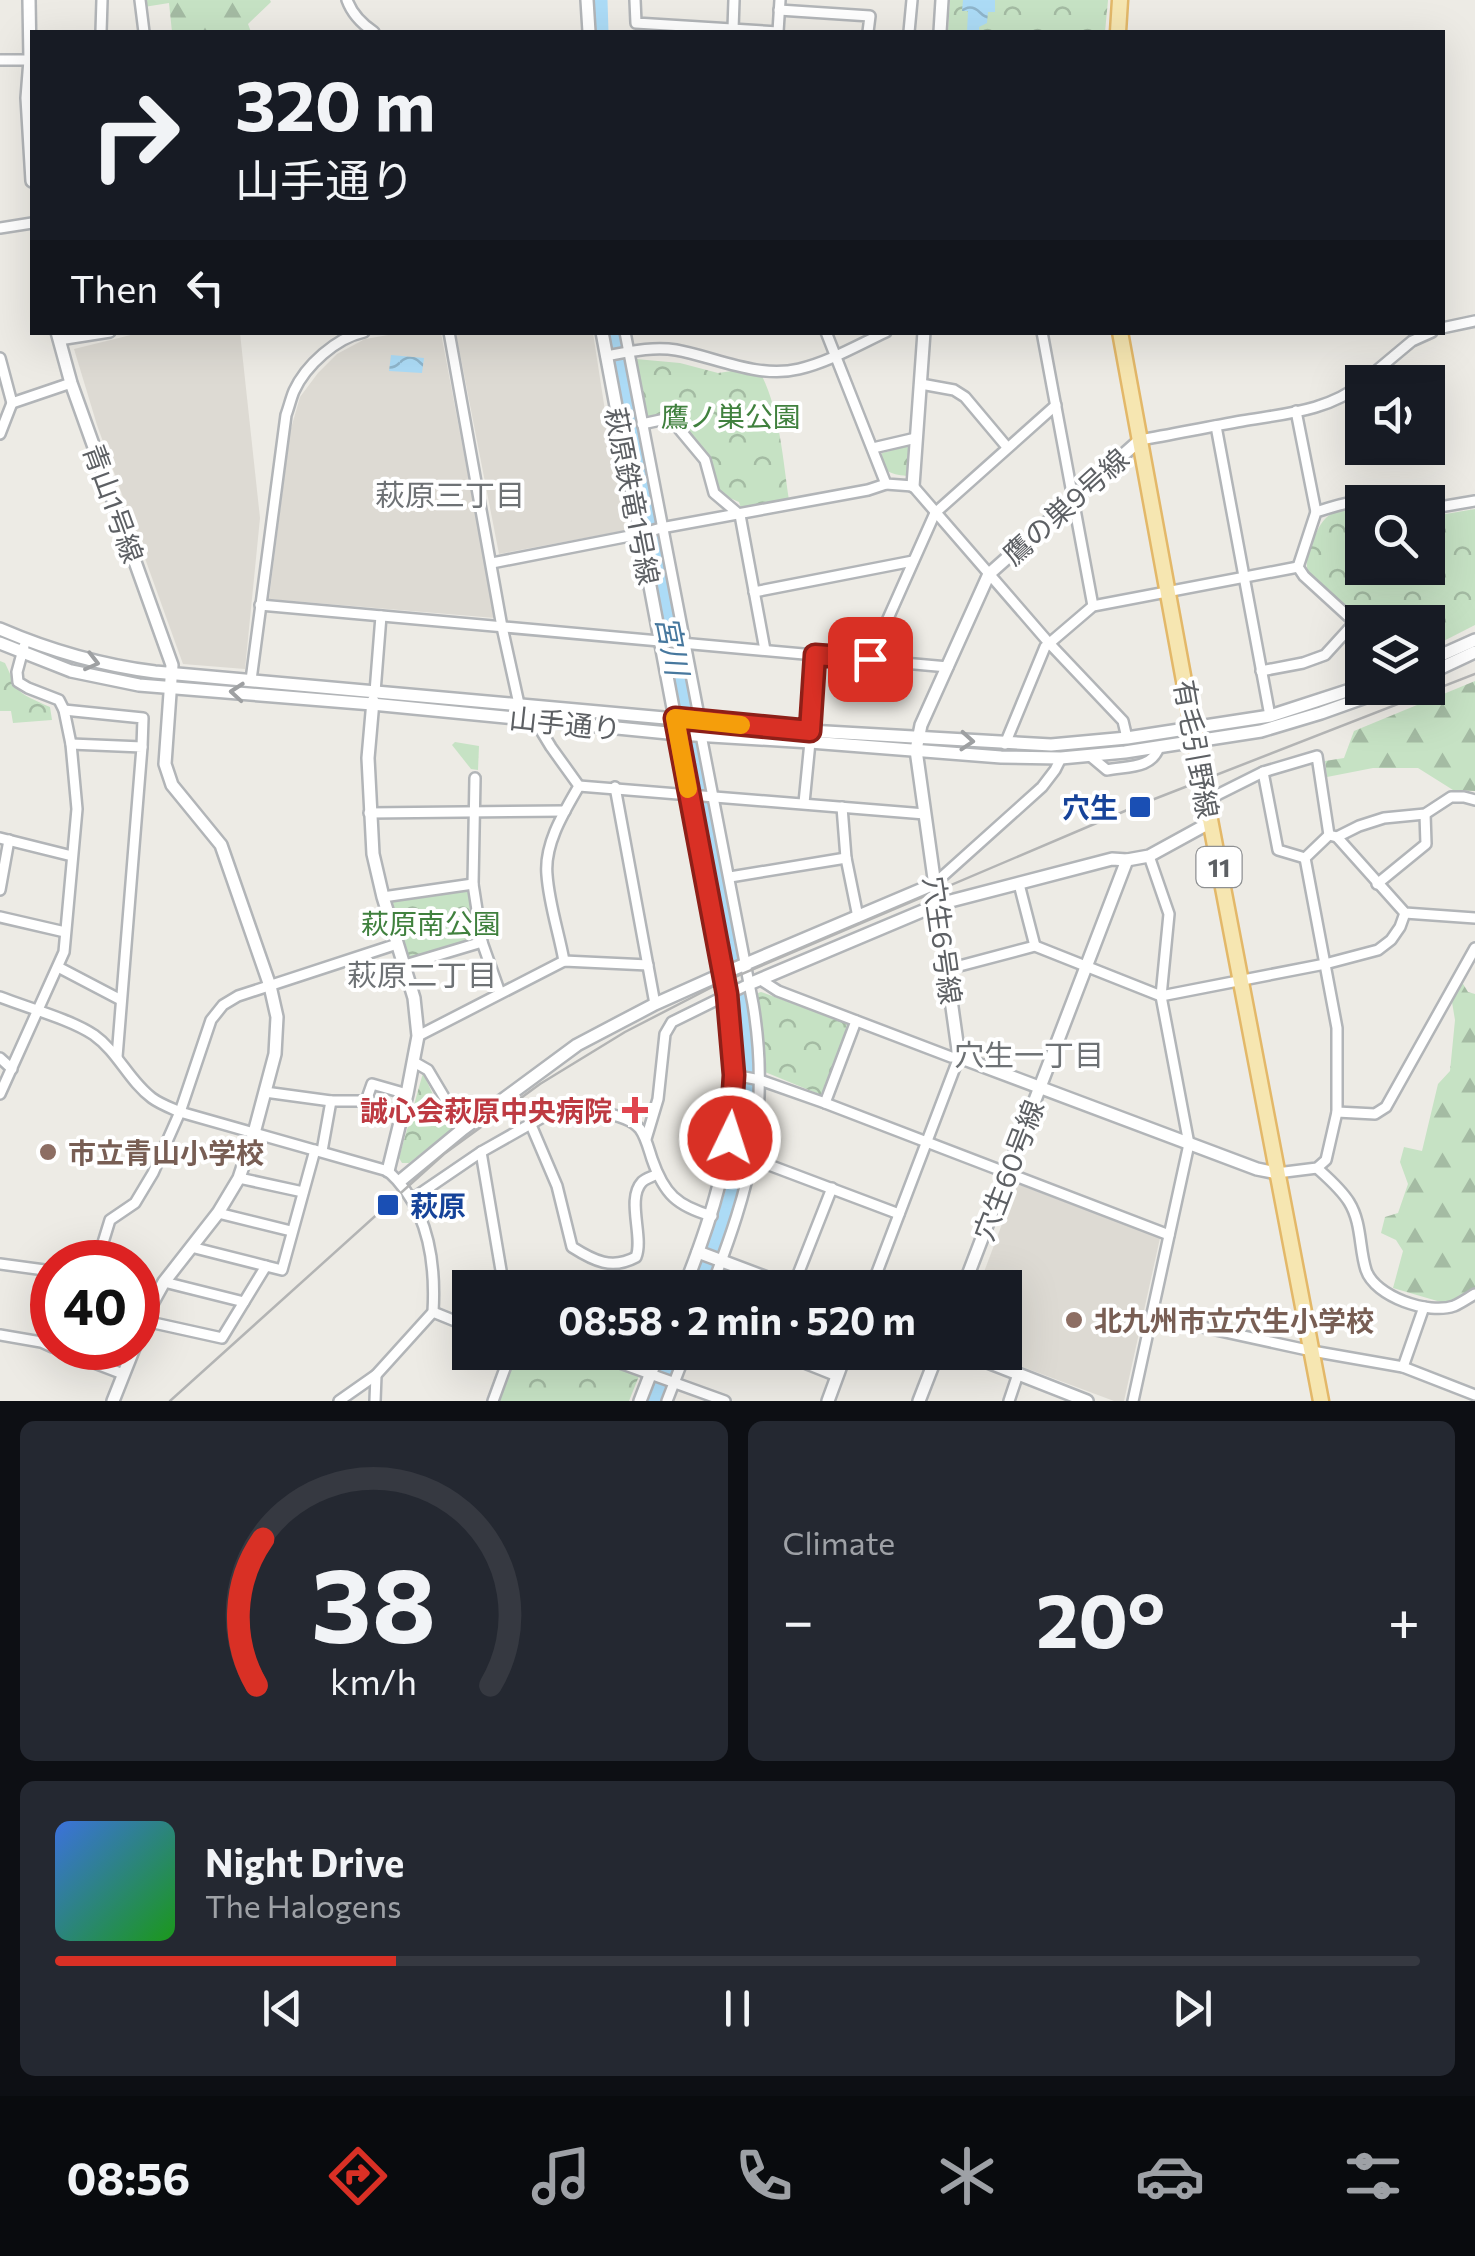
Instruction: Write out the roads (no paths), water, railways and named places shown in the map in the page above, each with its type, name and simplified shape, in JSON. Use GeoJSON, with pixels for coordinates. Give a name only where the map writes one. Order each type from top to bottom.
{"type":"FeatureCollection","features":[{"type":"Feature","properties":{"kind":"main road"},"geometry":{"type":"LineString","coordinates":[[1118,30],[1120,0]]}},
{"type":"Feature","properties":{"kind":"main road","name":"有毛引野線"},"geometry":{"type":"LineString","coordinates":[[1121,335],[1321,1401]]}},
{"type":"Feature","properties":{"kind":"street"},"geometry":{"type":"LineString","coordinates":[[29,0],[30,30]]}},
{"type":"Feature","properties":{"kind":"street"},"geometry":{"type":"LineString","coordinates":[[101,30],[102,0]]}},
{"type":"Feature","properties":{"kind":"street"},"geometry":{"type":"LineString","coordinates":[[140,0],[144,30]]}},
{"type":"Feature","properties":{"kind":"street"},"geometry":{"type":"LineString","coordinates":[[347,0],[371,30]]}},
{"type":"Feature","properties":{"kind":"street"},"geometry":{"type":"LineString","coordinates":[[588,0],[588,30]]}},
{"type":"Feature","properties":{"kind":"street"},"geometry":{"type":"LineString","coordinates":[[634,0],[636,22],[747,30]]}},
{"type":"Feature","properties":{"kind":"street"},"geometry":{"type":"LineString","coordinates":[[732,29],[734,0]]}},
{"type":"Feature","properties":{"kind":"street"},"geometry":{"type":"LineString","coordinates":[[910,30],[912,0]]}},
{"type":"Feature","properties":{"kind":"street"},"geometry":{"type":"LineString","coordinates":[[940,30],[942,0]]}},
{"type":"Feature","properties":{"kind":"street"},"geometry":{"type":"LineString","coordinates":[[778,30],[780,5],[870,16],[868,30]]}},
{"type":"Feature","properties":{"kind":"street"},"geometry":{"type":"LineString","coordinates":[[0,60],[30,60]]}},
{"type":"Feature","properties":{"kind":"street"},"geometry":{"type":"LineString","coordinates":[[30,70],[30,148]]}},
{"type":"Feature","properties":{"kind":"street"},"geometry":{"type":"LineString","coordinates":[[0,228],[30,223]]}},
{"type":"Feature","properties":{"kind":"street"},"geometry":{"type":"LineString","coordinates":[[1445,327],[1475,321]]}},
{"type":"Feature","properties":{"kind":"street"},"geometry":{"type":"LineString","coordinates":[[251,680],[286,415],[294,390],[325,352],[353,335]]}},
{"type":"Feature","properties":{"kind":"street"},"geometry":{"type":"LineString","coordinates":[[450,335],[519,704]]}},
{"type":"Feature","properties":{"kind":"street","name":"萩原鉄竜1号線"},"geometry":{"type":"LineString","coordinates":[[604,335],[616,354],[643,533],[727,994],[734,1075],[730,1138],[712,1216],[692,1270]]}},
{"type":"Feature","properties":{"kind":"street"},"geometry":{"type":"LineString","coordinates":[[624,335],[616,354],[642,424],[698,721]]}},
{"type":"Feature","properties":{"kind":"street"},"geometry":{"type":"LineString","coordinates":[[827,335],[886,484]]}},
{"type":"Feature","properties":{"kind":"street"},"geometry":{"type":"LineString","coordinates":[[616,354],[674,350],[728,364],[798,370],[879,335]]}},
{"type":"Feature","properties":{"kind":"street"},"geometry":{"type":"LineString","coordinates":[[924,335],[913,486],[1049,644],[1123,721],[1127,738]]}},
{"type":"Feature","properties":{"kind":"street"},"geometry":{"type":"LineString","coordinates":[[1043,335],[1093,606]]}},
{"type":"Feature","properties":{"kind":"street"},"geometry":{"type":"LineString","coordinates":[[1384,365],[1425,335]]}},
{"type":"Feature","properties":{"kind":"street","name":"青山1号線"},"geometry":{"type":"LineString","coordinates":[[58,336],[167,647],[171,680],[165,764],[172,785],[221,845],[277,1016],[275,1054],[239,1178],[218,1213],[160,1288]]}},
{"type":"Feature","properties":{"kind":"street"},"geometry":{"type":"LineString","coordinates":[[0,358],[12,404],[0,434]]}},
{"type":"Feature","properties":{"kind":"street"},"geometry":{"type":"LineString","coordinates":[[12,404],[71,382]]}},
{"type":"Feature","properties":{"kind":"street"},"geometry":{"type":"LineString","coordinates":[[921,384],[954,390],[965,397],[1007,447]]}},
{"type":"Feature","properties":{"kind":"street"},"geometry":{"type":"LineString","coordinates":[[1140,440],[1296,411],[1345,395]]}},
{"type":"Feature","properties":{"kind":"street"},"geometry":{"type":"LineString","coordinates":[[870,659],[936,513],[1056,405]]}},
{"type":"Feature","properties":{"kind":"street"},"geometry":{"type":"LineString","coordinates":[[1296,411],[1316,512],[1298,567]]}},
{"type":"Feature","properties":{"kind":"street"},"geometry":{"type":"LineString","coordinates":[[642,424],[670,418],[705,460],[714,493],[740,515],[765,650]]}},
{"type":"Feature","properties":{"kind":"street"},"geometry":{"type":"LineString","coordinates":[[1216,426],[1270,716]]}},
{"type":"Feature","properties":{"kind":"street"},"geometry":{"type":"LineString","coordinates":[[873,448],[916,438]]}},
{"type":"Feature","properties":{"kind":"street","name":"鷹の巣9号線"},"geometry":{"type":"LineString","coordinates":[[917,744],[989,574],[1140,440]]}},
{"type":"Feature","properties":{"kind":"street"},"geometry":{"type":"LineString","coordinates":[[492,563],[886,484],[913,486]]}},
{"type":"Feature","properties":{"kind":"street"},"geometry":{"type":"LineString","coordinates":[[1445,506],[1475,501]]}},
{"type":"Feature","properties":{"kind":"street"},"geometry":{"type":"LineString","coordinates":[[1316,512],[1345,503]]}},
{"type":"Feature","properties":{"kind":"street"},"geometry":{"type":"LineString","coordinates":[[754,592],[913,561]]}},
{"type":"Feature","properties":{"kind":"street"},"geometry":{"type":"LineString","coordinates":[[1001,758],[1045,647],[1093,606],[1298,567]]}},
{"type":"Feature","properties":{"kind":"street"},"geometry":{"type":"LineString","coordinates":[[1298,567],[1345,613]]}},
{"type":"Feature","properties":{"kind":"street"},"geometry":{"type":"LineString","coordinates":[[260,605],[948,667]]}},
{"type":"Feature","properties":{"kind":"street"},"geometry":{"type":"LineString","coordinates":[[381,616],[368,758],[369,814],[373,854],[414,998],[418,1036],[388,1171]]}},
{"type":"Feature","properties":{"kind":"street","name":"山手通り"},"geometry":{"type":"LineString","coordinates":[[0,629],[24,647]]}},
{"type":"Feature","properties":{"kind":"street"},"geometry":{"type":"LineString","coordinates":[[1262,671],[1325,656],[1345,638]]}},
{"type":"Feature","properties":{"kind":"street"},"geometry":{"type":"LineString","coordinates":[[1445,653],[1475,640]]}},
{"type":"Feature","properties":{"kind":"street","name":"山手通り"},"geometry":{"type":"LineString","coordinates":[[0,644],[171,680],[373,698],[519,704],[810,736],[917,744],[1052,745],[1194,734]]}},
{"type":"Feature","properties":{"kind":"street"},"geometry":{"type":"LineString","coordinates":[[0,1094],[64,952],[77,809],[64,710],[59,700],[18,682],[24,647]]}},
{"type":"Feature","properties":{"kind":"street"},"geometry":{"type":"LineString","coordinates":[[1445,666],[1475,652]]}},
{"type":"Feature","properties":{"kind":"street"},"geometry":{"type":"LineString","coordinates":[[804,803],[815,655]]}},
{"type":"Feature","properties":{"kind":"street","name":"山手通り"},"geometry":{"type":"LineString","coordinates":[[171,680],[251,680],[534,719],[680,734],[810,736]]}},
{"type":"Feature","properties":{"kind":"street"},"geometry":{"type":"LineString","coordinates":[[1194,734],[1270,716],[1345,692]]}},
{"type":"Feature","properties":{"kind":"street"},"geometry":{"type":"LineString","coordinates":[[1194,734],[1261,731],[1345,704]]}},
{"type":"Feature","properties":{"kind":"street"},"geometry":{"type":"LineString","coordinates":[[64,710],[144,718],[117,1057]]}},
{"type":"Feature","properties":{"kind":"street"},"geometry":{"type":"LineString","coordinates":[[534,719],[579,786]]}},
{"type":"Feature","properties":{"kind":"street","name":"山手通り"},"geometry":{"type":"LineString","coordinates":[[917,744],[1001,758],[1060,758],[1158,747],[1194,734]]}},
{"type":"Feature","properties":{"kind":"street"},"geometry":{"type":"LineString","coordinates":[[700,735],[759,1043],[753,1159],[717,1270]]}},
{"type":"Feature","properties":{"kind":"street"},"geometry":{"type":"LineString","coordinates":[[71,744],[142,747]]}},
{"type":"Feature","properties":{"kind":"street","name":"穴生6号線"},"geometry":{"type":"LineString","coordinates":[[917,744],[959,1057]]}},
{"type":"Feature","properties":{"kind":"street"},"geometry":{"type":"LineString","coordinates":[[1207,800],[1264,772],[1317,756],[1333,836],[1405,913],[1475,918]]}},
{"type":"Feature","properties":{"kind":"street"},"geometry":{"type":"LineString","coordinates":[[400,1181],[577,1045],[655,1004],[934,884],[1042,786],[1060,758]]}},
{"type":"Feature","properties":{"kind":"street"},"geometry":{"type":"LineString","coordinates":[[1264,772],[1278,850],[1305,858]]}},
{"type":"Feature","properties":{"kind":"street"},"geometry":{"type":"LineString","coordinates":[[476,778],[473,884],[482,942],[500,993]]}},
{"type":"Feature","properties":{"kind":"street"},"geometry":{"type":"LineString","coordinates":[[579,786],[925,814]]}},
{"type":"Feature","properties":{"kind":"street"},"geometry":{"type":"LineString","coordinates":[[564,962],[546,873],[549,850],[579,786]]}},
{"type":"Feature","properties":{"kind":"street"},"geometry":{"type":"LineString","coordinates":[[615,787],[655,1004]]}},
{"type":"Feature","properties":{"kind":"street"},"geometry":{"type":"LineString","coordinates":[[1305,858],[1333,836],[1384,818],[1425,814],[1452,798],[1464,796],[1475,800]]}},
{"type":"Feature","properties":{"kind":"street"},"geometry":{"type":"LineString","coordinates":[[842,808],[846,858],[858,917]]}},
{"type":"Feature","properties":{"kind":"street"},"geometry":{"type":"LineString","coordinates":[[369,814],[564,812]]}},
{"type":"Feature","properties":{"kind":"street"},"geometry":{"type":"LineString","coordinates":[[1378,884],[1426,844],[1425,814]]}},
{"type":"Feature","properties":{"kind":"street"},"geometry":{"type":"LineString","coordinates":[[646,1142],[658,1098],[665,1034],[672,1022],[749,984],[939,904],[1112,859],[1149,856],[1211,822]]}},
{"type":"Feature","properties":{"kind":"street"},"geometry":{"type":"LineString","coordinates":[[0,890],[4,839],[72,856]]}},
{"type":"Feature","properties":{"kind":"street"},"geometry":{"type":"LineString","coordinates":[[1134,1401],[1190,1144],[1161,996],[1169,914],[1149,856]]}},
{"type":"Feature","properties":{"kind":"street"},"geometry":{"type":"LineString","coordinates":[[730,877],[846,858]]}},
{"type":"Feature","properties":{"kind":"street"},"geometry":{"type":"LineString","coordinates":[[763,979],[778,991],[856,1022],[1267,1172],[1317,1168],[1326,1160],[1336,1112],[1337,1028],[1305,858]]}},
{"type":"Feature","properties":{"kind":"street","name":"穴生60号線"},"geometry":{"type":"LineString","coordinates":[[970,1270],[1127,860]]}},
{"type":"Feature","properties":{"kind":"street"},"geometry":{"type":"LineString","coordinates":[[384,897],[473,884]]}},
{"type":"Feature","properties":{"kind":"street"},"geometry":{"type":"LineString","coordinates":[[1018,884],[1035,946]]}},
{"type":"Feature","properties":{"kind":"street"},"geometry":{"type":"LineString","coordinates":[[948,968],[1035,946],[1161,996],[1378,950],[1391,940],[1405,913]]}},
{"type":"Feature","properties":{"kind":"street"},"geometry":{"type":"LineString","coordinates":[[0,916],[65,932]]}},
{"type":"Feature","properties":{"kind":"street"},"geometry":{"type":"LineString","coordinates":[[405,965],[482,942]]}},
{"type":"Feature","properties":{"kind":"street"},"geometry":{"type":"LineString","coordinates":[[104,1240],[110,1220],[135,1203],[153,1173],[180,1112],[211,1020],[223,1005],[238,996],[397,944]]}},
{"type":"Feature","properties":{"kind":"street"},"geometry":{"type":"LineString","coordinates":[[1336,1112],[1375,1114],[1386,1107],[1475,948]]}},
{"type":"Feature","properties":{"kind":"street"},"geometry":{"type":"LineString","coordinates":[[418,1036],[564,962],[648,965]]}},
{"type":"Feature","properties":{"kind":"street"},"geometry":{"type":"LineString","coordinates":[[58,968],[122,1000]]}},
{"type":"Feature","properties":{"kind":"street"},"geometry":{"type":"LineString","coordinates":[[0,997],[94,1035],[150,1097],[180,1112],[388,1171],[400,1181],[426,1232],[433,1262],[434,1312],[376,1375],[339,1401]]}},
{"type":"Feature","properties":{"kind":"street"},"geometry":{"type":"LineString","coordinates":[[825,1103],[856,1022]]}},
{"type":"Feature","properties":{"kind":"street"},"geometry":{"type":"LineString","coordinates":[[878,1270],[959,1057]]}},
{"type":"Feature","properties":{"kind":"street"},"geometry":{"type":"LineString","coordinates":[[0,1058],[12,1070]]}},
{"type":"Feature","properties":{"kind":"street"},"geometry":{"type":"LineString","coordinates":[[414,1062],[428,1070],[464,1129]]}},
{"type":"Feature","properties":{"kind":"street"},"geometry":{"type":"LineString","coordinates":[[734,1075],[825,1103],[1169,1235]]}},
{"type":"Feature","properties":{"kind":"street"},"geometry":{"type":"LineString","coordinates":[[265,1092],[331,1102],[366,1101],[372,1084],[407,1094]]}},
{"type":"Feature","properties":{"kind":"street"},"geometry":{"type":"LineString","coordinates":[[191,1247],[282,1270],[331,1102]]}},
{"type":"Feature","properties":{"kind":"street"},"geometry":{"type":"LineString","coordinates":[[410,1195],[556,1110],[569,1107],[632,1122],[641,1130],[657,1174],[676,1202],[688,1210],[712,1216]]}},
{"type":"Feature","properties":{"kind":"street"},"geometry":{"type":"LineString","coordinates":[[531,1125],[557,1186],[572,1247],[592,1258],[616,1266],[636,1257],[637,1192],[642,1182],[657,1174]]}},
{"type":"Feature","properties":{"kind":"street"},"geometry":{"type":"LineString","coordinates":[[481,1152],[501,1270]]}},
{"type":"Feature","properties":{"kind":"street"},"geometry":{"type":"LineString","coordinates":[[753,1159],[900,1214]]}},
{"type":"Feature","properties":{"kind":"street"},"geometry":{"type":"LineString","coordinates":[[1317,1168],[1349,1202],[1356,1216],[1365,1268],[1371,1281],[1385,1293],[1424,1307],[1452,1307],[1475,1294]]}},
{"type":"Feature","properties":{"kind":"street"},"geometry":{"type":"LineString","coordinates":[[239,1178],[303,1192]]}},
{"type":"Feature","properties":{"kind":"street"},"geometry":{"type":"LineString","coordinates":[[800,1270],[832,1188]]}},
{"type":"Feature","properties":{"kind":"street"},"geometry":{"type":"LineString","coordinates":[[218,1213],[291,1231]]}},
{"type":"Feature","properties":{"kind":"street"},"geometry":{"type":"LineString","coordinates":[[700,1252],[747,1270]]}},
{"type":"Feature","properties":{"kind":"street"},"geometry":{"type":"LineString","coordinates":[[0,1264],[30,1268]]}},
{"type":"Feature","properties":{"kind":"street"},"geometry":{"type":"LineString","coordinates":[[160,1317],[222,1338],[266,1266]]}},
{"type":"Feature","properties":{"kind":"street"},"geometry":{"type":"LineString","coordinates":[[164,1282],[244,1302]]}},
{"type":"Feature","properties":{"kind":"street"},"geometry":{"type":"LineString","coordinates":[[1403,1367],[1424,1307]]}},
{"type":"Feature","properties":{"kind":"street"},"geometry":{"type":"LineString","coordinates":[[434,1312],[452,1320]]}},
{"type":"Feature","properties":{"kind":"street"},"geometry":{"type":"LineString","coordinates":[[1152,1316],[1403,1367],[1475,1394]]}},
{"type":"Feature","properties":{"kind":"street"},"geometry":{"type":"LineString","coordinates":[[0,1335],[30,1340]]}},
{"type":"Feature","properties":{"kind":"street"},"geometry":{"type":"LineString","coordinates":[[114,1370],[124,1374]]}},
{"type":"Feature","properties":{"kind":"street"},"geometry":{"type":"LineString","coordinates":[[113,1401],[126,1370]]}},
{"type":"Feature","properties":{"kind":"street"},"geometry":{"type":"LineString","coordinates":[[493,1401],[504,1370]]}},
{"type":"Feature","properties":{"kind":"street"},"geometry":{"type":"LineString","coordinates":[[641,1370],[725,1401]]}},
{"type":"Feature","properties":{"kind":"street"},"geometry":{"type":"LineString","coordinates":[[640,1401],[654,1370]]}},
{"type":"Feature","properties":{"kind":"street"},"geometry":{"type":"LineString","coordinates":[[667,1401],[677,1370]]}},
{"type":"Feature","properties":{"kind":"street"},"geometry":{"type":"LineString","coordinates":[[822,1370],[837,1376]]}},
{"type":"Feature","properties":{"kind":"street"},"geometry":{"type":"LineString","coordinates":[[828,1401],[839,1370]]}},
{"type":"Feature","properties":{"kind":"street"},"geometry":{"type":"LineString","coordinates":[[920,1401],[931,1370]]}},
{"type":"Feature","properties":{"kind":"street"},"geometry":{"type":"LineString","coordinates":[[1008,1370],[1087,1401]]}},
{"type":"Feature","properties":{"kind":"street"},"geometry":{"type":"LineString","coordinates":[[1009,1401],[1018,1374]]}},
{"type":"Feature","properties":{"kind":"street"},"geometry":{"type":"LineString","coordinates":[[375,1401],[376,1375]]}},
{"type":"Feature","properties":{"kind":"water"},"geometry":{"type":"Polygon","coordinates":[[[963,0],[995,0],[995,12],[988,12],[987,23],[979,30],[967,30],[968,11],[962,11],[963,0]]]}},
{"type":"Feature","properties":{"kind":"water"},"geometry":{"type":"Polygon","coordinates":[[[391,355],[424,358],[422,373],[389,371],[391,355]]]}},
{"type":"Feature","properties":{"kind":"waterway","name":"宮川"},"geometry":{"type":"LineString","coordinates":[[600,0],[601,30]]}},
{"type":"Feature","properties":{"kind":"waterway","name":"宮川"},"geometry":{"type":"LineString","coordinates":[[614,335],[686,699],[689,742],[709,821],[734,958]]}},
{"type":"Feature","properties":{"kind":"waterway","name":"宮川"},"geometry":{"type":"LineString","coordinates":[[706,1270],[726,1215],[746,1139],[751,1075],[742,996]]}},
{"type":"Feature","properties":{"kind":"waterway","name":"宮川"},"geometry":{"type":"LineString","coordinates":[[656,1401],[667,1370]]}},
{"type":"Feature","properties":{"kind":"tram line"},"geometry":{"type":"LineString","coordinates":[[170,1401],[444,1154],[540,1084],[625,1032],[716,985],[1139,805],[1475,674]]}},
{"type":"Feature","properties":{"kind":"place","name":"穴生"},"geometry":{"type":"Point","coordinates":[1140,807]}},
{"type":"Feature","properties":{"kind":"place","name":"誠心会萩原中央病院"},"geometry":{"type":"Point","coordinates":[635,1110]}},
{"type":"Feature","properties":{"kind":"place","name":"市立青山小学校"},"geometry":{"type":"Point","coordinates":[48,1152]}},
{"type":"Feature","properties":{"kind":"place","name":"萩原"},"geometry":{"type":"Point","coordinates":[388,1205]}},
{"type":"Feature","properties":{"kind":"place","name":"北九州市立穴生小学校"},"geometry":{"type":"Point","coordinates":[1074,1320]}},
{"type":"Feature","properties":{"kind":"district","name":"萩原三丁目"},"geometry":{"type":"Point","coordinates":[450,493]}},
{"type":"Feature","properties":{"kind":"district","name":"萩原二丁目"},"geometry":{"type":"Point","coordinates":[422,973]}},
{"type":"Feature","properties":{"kind":"district","name":"穴生一丁目"},"geometry":{"type":"Point","coordinates":[1029,1053]}},
{"type":"Feature","properties":{"kind":"park label","name":"鷹ノ巣公園"},"geometry":{"type":"Point","coordinates":[731,416]}},
{"type":"Feature","properties":{"kind":"park label","name":"萩原南公園"},"geometry":{"type":"Point","coordinates":[431,923]}}]}
